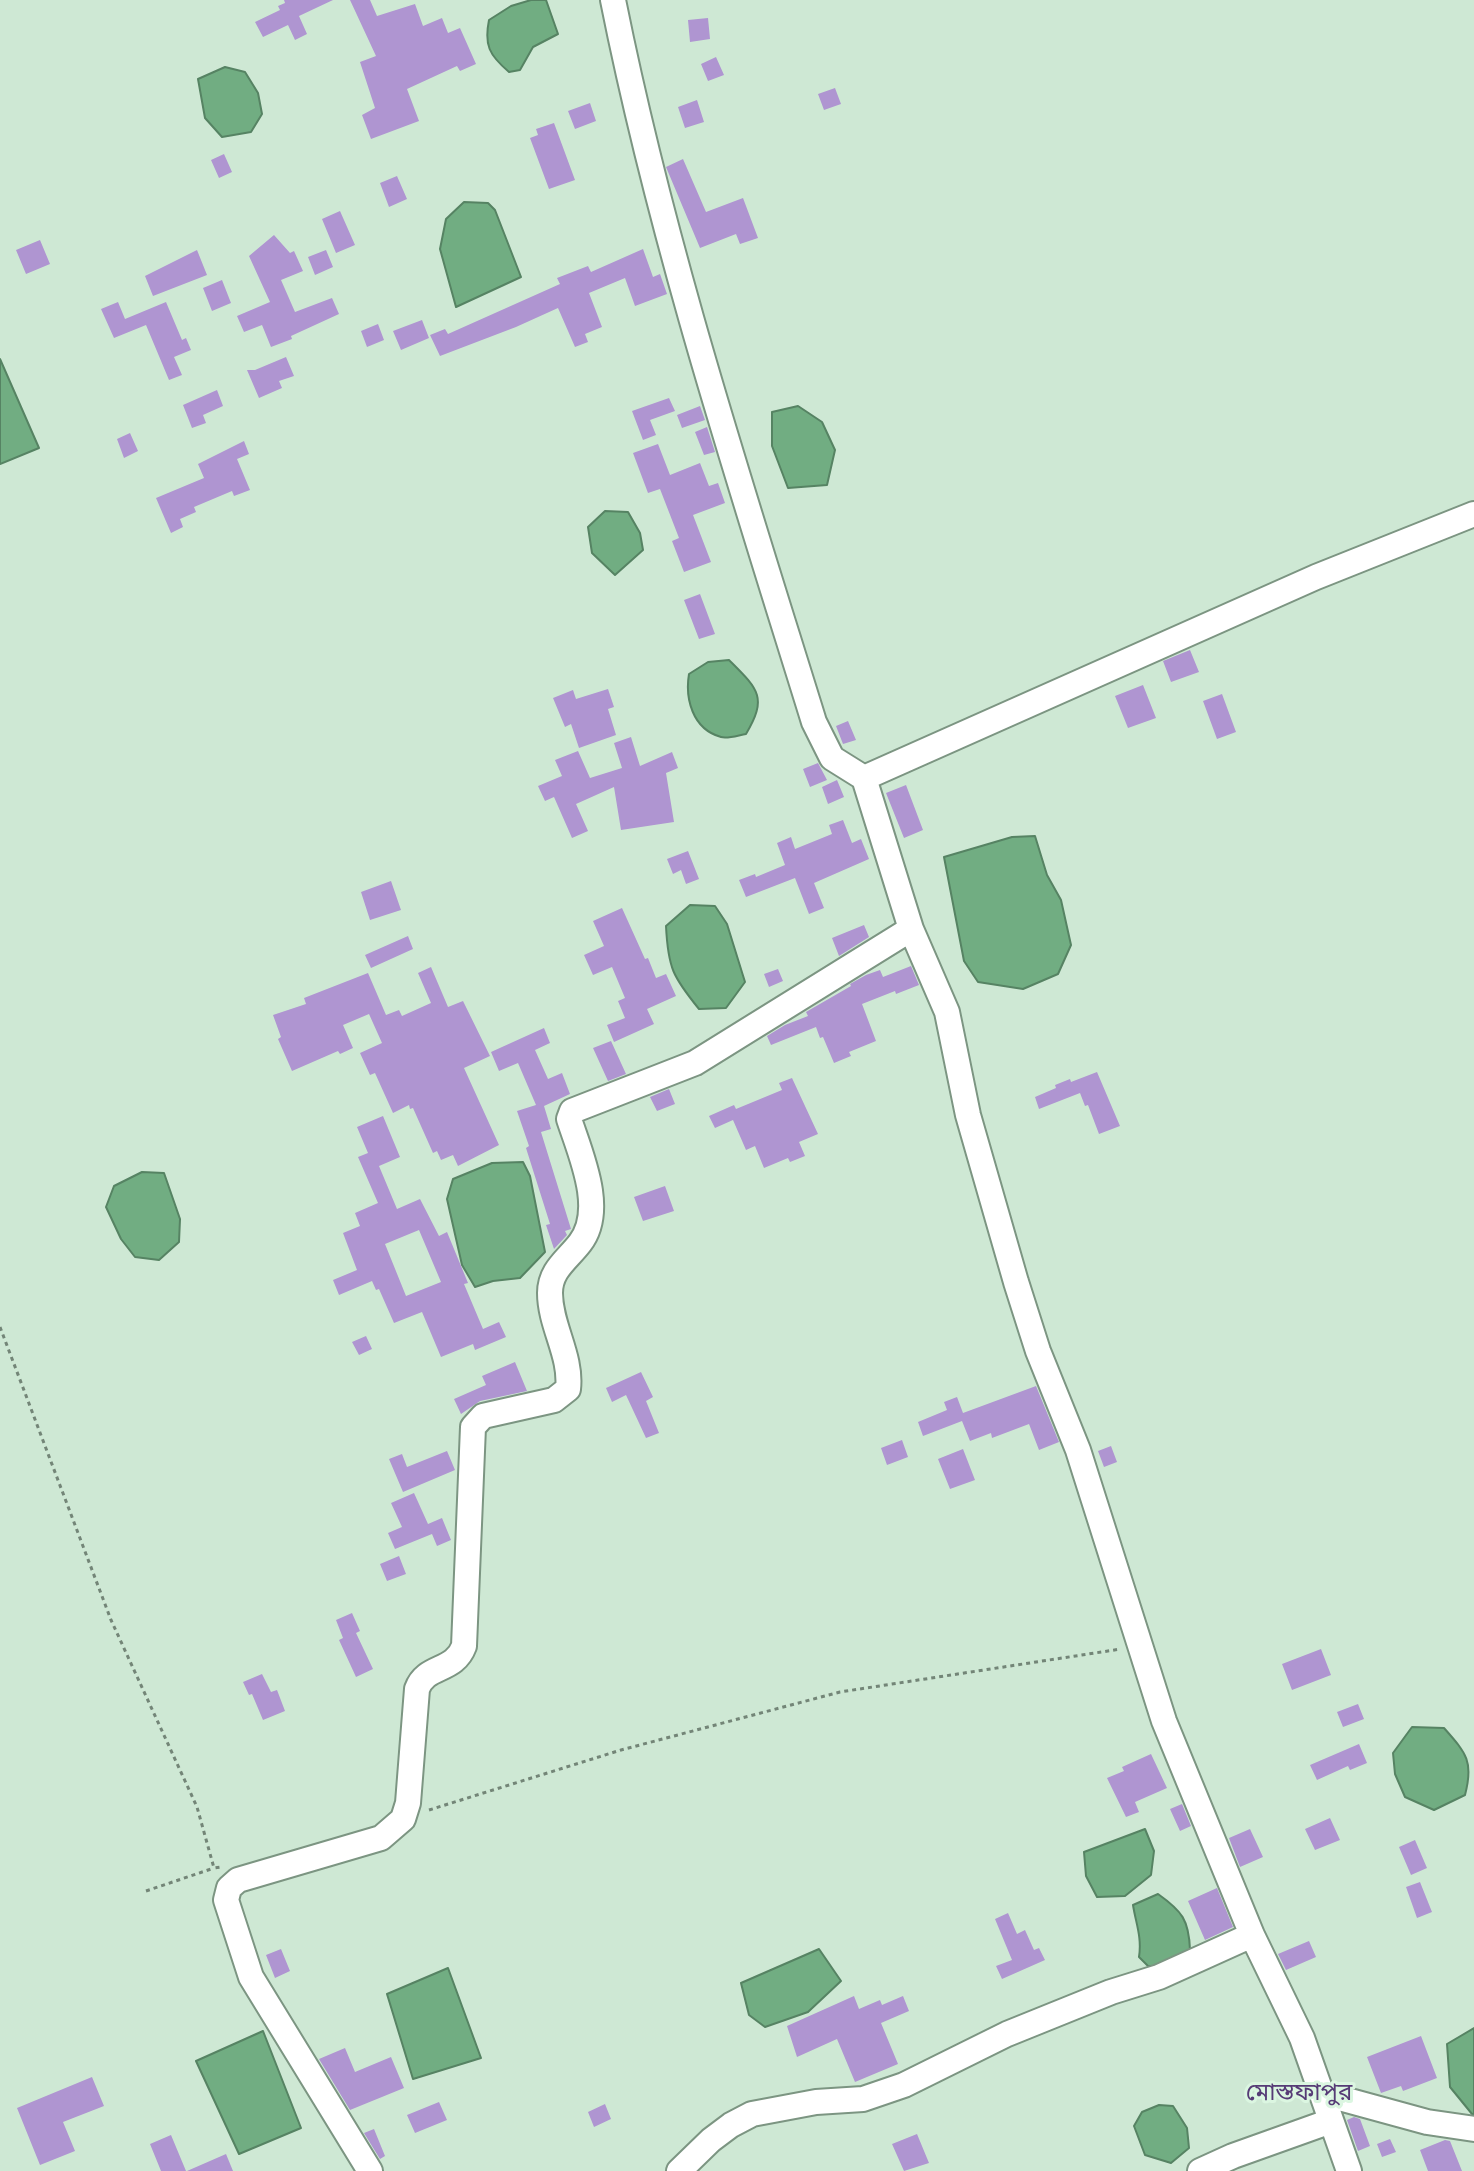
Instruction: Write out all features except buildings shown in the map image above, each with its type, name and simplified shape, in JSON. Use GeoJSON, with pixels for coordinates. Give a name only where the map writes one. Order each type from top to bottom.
{"type":"FeatureCollection","features":[{"type":"Feature","properties":{"kind":"street"},"geometry":{"type":"LineString","coordinates":[[613,0],[627,72],[674,261],[814,722],[832,758],[864,778],[911,929],[947,1012],[968,1115],[1016,1282],[1038,1351],[1078,1450],[1164,1721],[1252,1935],[1302,2038],[1349,2171]]}},
{"type":"Feature","properties":{"kind":"street"},"geometry":{"type":"LineString","coordinates":[[864,778],[1316,577],[1474,514]]}},
{"type":"Feature","properties":{"kind":"street"},"geometry":{"type":"LineString","coordinates":[[370,2171],[251,1977],[226,1900],[229,1888],[238,1880],[381,1838],[403,1819],[408,1803],[417,1689],[427,1674],[452,1664],[461,1656],[464,1646],[473,1427],[483,1416],[554,1400],[568,1389],[570,1375],[550,1297],[551,1277],[583,1240],[589,1220],[591,1188],[569,1119],[572,1111],[695,1063],[911,929]]}},
{"type":"Feature","properties":{"kind":"street"},"geometry":{"type":"LineString","coordinates":[[679,2171],[711,2140],[752,2114],[816,2102],[863,2099],[904,2085],[1007,2034],[1111,1992],[1159,1977],[1252,1935]]}},
{"type":"Feature","properties":{"kind":"street"},"geometry":{"type":"LineString","coordinates":[[1321,2093],[1427,2122],[1474,2129]]}},
{"type":"Feature","properties":{"kind":"street"},"geometry":{"type":"LineString","coordinates":[[1200,2171],[1331,2121]]}},
{"type":"Feature","properties":{"kind":"path"},"geometry":{"type":"LineString","coordinates":[[0,1327],[111,1620],[197,1807],[214,1868]]}},
{"type":"Feature","properties":{"kind":"path"},"geometry":{"type":"LineString","coordinates":[[403,1819],[621,1750],[840,1692],[1141,1646]]}},
{"type":"Feature","properties":{"kind":"path"},"geometry":{"type":"LineString","coordinates":[[146,1891],[229,1865]]}},
{"type":"Feature","properties":{"kind":"shaded area"},"geometry":{"type":"Polygon","coordinates":[[[531,0],[546,0],[558,34],[533,47],[520,70],[509,72],[490,49],[487,36],[489,20],[511,6],[531,0]]]}},
{"type":"Feature","properties":{"kind":"shaded area"},"geometry":{"type":"Polygon","coordinates":[[[225,67],[245,72],[258,93],[262,114],[251,132],[222,137],[205,118],[198,79],[225,67]]]}},
{"type":"Feature","properties":{"kind":"shaded area"},"geometry":{"type":"Polygon","coordinates":[[[464,202],[488,203],[495,210],[521,277],[456,307],[440,249],[446,219],[464,202]]]}},
{"type":"Feature","properties":{"kind":"shaded area"},"geometry":{"type":"Polygon","coordinates":[[[0,359],[39,448],[0,464],[0,359]]]}},
{"type":"Feature","properties":{"kind":"shaded area"},"geometry":{"type":"Polygon","coordinates":[[[798,406],[822,422],[835,450],[827,485],[788,488],[772,446],[772,412],[798,406]]]}},
{"type":"Feature","properties":{"kind":"shaded area"},"geometry":{"type":"Polygon","coordinates":[[[605,511],[628,512],[640,533],[643,550],[615,575],[592,553],[588,527],[605,511]]]}},
{"type":"Feature","properties":{"kind":"shaded area"},"geometry":{"type":"Polygon","coordinates":[[[729,660],[753,686],[758,702],[746,734],[724,737],[711,733],[697,720],[690,702],[688,683],[689,674],[708,662],[729,660]]]}},
{"type":"Feature","properties":{"kind":"shaded area"},"geometry":{"type":"Polygon","coordinates":[[[1035,836],[1047,875],[1061,900],[1071,945],[1058,974],[1023,989],[978,982],[964,961],[944,857],[1012,837],[1035,836]]]}},
{"type":"Feature","properties":{"kind":"shaded area"},"geometry":{"type":"Polygon","coordinates":[[[690,905],[715,906],[727,924],[745,982],[726,1008],[699,1009],[674,971],[668,952],[666,926],[690,905]]]}},
{"type":"Feature","properties":{"kind":"shaded area"},"geometry":{"type":"Polygon","coordinates":[[[523,1162],[530,1176],[545,1252],[520,1278],[475,1287],[462,1265],[447,1199],[453,1179],[492,1163],[523,1162]]]}},
{"type":"Feature","properties":{"kind":"shaded area"},"geometry":{"type":"Polygon","coordinates":[[[142,1172],[164,1173],[180,1219],[179,1242],[159,1260],[135,1257],[121,1239],[106,1207],[114,1186],[142,1172]]]}},
{"type":"Feature","properties":{"kind":"shaded area"},"geometry":{"type":"Polygon","coordinates":[[[1412,1727],[1444,1728],[1458,1744],[1468,1765],[1465,1795],[1434,1810],[1405,1797],[1395,1774],[1393,1753],[1412,1727]]]}},
{"type":"Feature","properties":{"kind":"shaded area"},"geometry":{"type":"Polygon","coordinates":[[[1145,1829],[1154,1851],[1151,1875],[1125,1896],[1097,1897],[1086,1876],[1084,1852],[1145,1829]]]}},
{"type":"Feature","properties":{"kind":"shaded area"},"geometry":{"type":"Polygon","coordinates":[[[1158,1894],[1183,1917],[1190,1950],[1168,1966],[1148,1966],[1139,1957],[1133,1905],[1158,1894]]]}},
{"type":"Feature","properties":{"kind":"shaded area"},"geometry":{"type":"Polygon","coordinates":[[[819,1949],[841,1981],[808,2012],[765,2027],[749,2015],[741,1983],[819,1949]]]}},
{"type":"Feature","properties":{"kind":"shaded area"},"geometry":{"type":"Polygon","coordinates":[[[448,1968],[481,2058],[413,2079],[387,1994],[448,1968]]]}},
{"type":"Feature","properties":{"kind":"shaded area"},"geometry":{"type":"Polygon","coordinates":[[[1474,2028],[1472,2114],[1450,2087],[1447,2044],[1474,2028]]]}},
{"type":"Feature","properties":{"kind":"shaded area"},"geometry":{"type":"Polygon","coordinates":[[[263,2031],[301,2128],[239,2154],[196,2061],[263,2031]]]}},
{"type":"Feature","properties":{"kind":"shaded area"},"geometry":{"type":"Polygon","coordinates":[[[1159,2105],[1173,2106],[1187,2128],[1189,2148],[1171,2163],[1145,2155],[1134,2126],[1142,2112],[1159,2105]]]}},
{"type":"Feature","properties":{"kind":"district","name":"মোস্তফাপুর"},"geometry":{"type":"Point","coordinates":[1299,2093]}}]}
